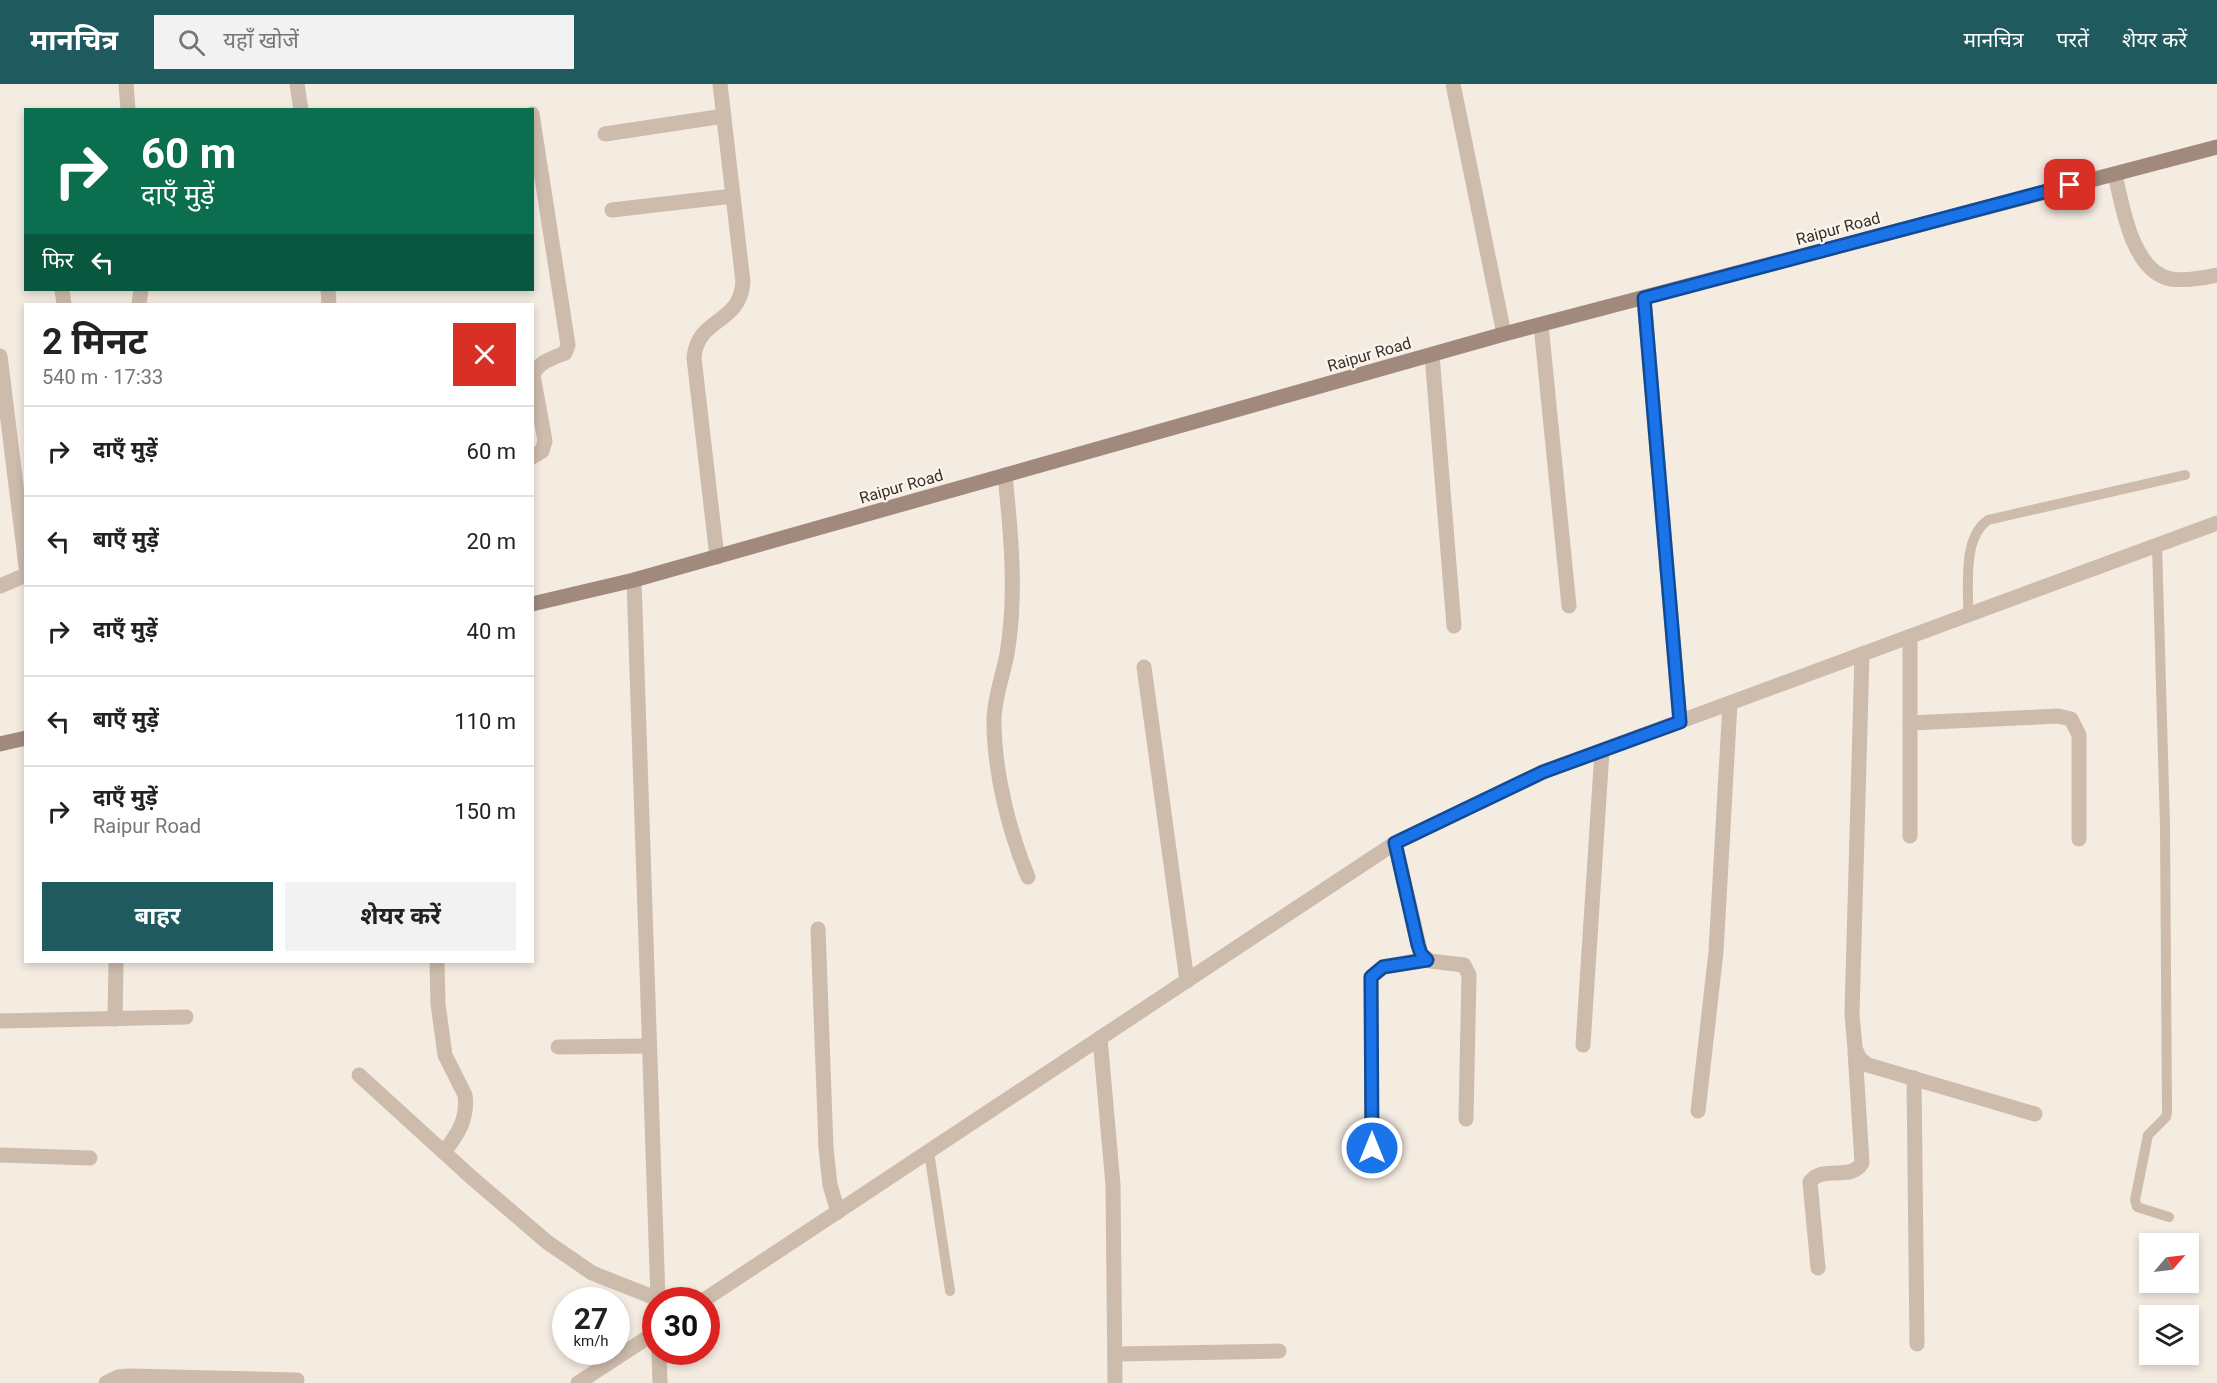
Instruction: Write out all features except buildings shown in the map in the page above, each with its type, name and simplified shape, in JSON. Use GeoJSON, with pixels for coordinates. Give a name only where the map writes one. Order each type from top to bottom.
{"type":"FeatureCollection","features":[{"type":"Feature","properties":{"kind":"main road","name":"Raipur Road"},"geometry":{"type":"LineString","coordinates":[[534,604],[634,580],[1504,334],[2217,147]]}},
{"type":"Feature","properties":{"kind":"main road"},"geometry":{"type":"LineString","coordinates":[[0,744],[24,738]]}},
{"type":"Feature","properties":{"kind":"street"},"geometry":{"type":"LineString","coordinates":[[126,84],[128,108]]}},
{"type":"Feature","properties":{"kind":"street"},"geometry":{"type":"LineString","coordinates":[[297,84],[301,108]]}},
{"type":"Feature","properties":{"kind":"street"},"geometry":{"type":"LineString","coordinates":[[717,556],[694,358],[700,335],[734,309],[741,300],[743,282],[720,84]]}},
{"type":"Feature","properties":{"kind":"street"},"geometry":{"type":"LineString","coordinates":[[1454,84],[1504,334]]}},
{"type":"Feature","properties":{"kind":"street"},"geometry":{"type":"LineString","coordinates":[[605,134],[724,116]]}},
{"type":"Feature","properties":{"kind":"street"},"geometry":{"type":"LineString","coordinates":[[534,127],[568,345],[565,353],[542,363],[534,372]]}},
{"type":"Feature","properties":{"kind":"street"},"geometry":{"type":"LineString","coordinates":[[2115,174],[2126,223],[2140,253],[2158,275],[2170,279],[2217,275]]}},
{"type":"Feature","properties":{"kind":"street"},"geometry":{"type":"LineString","coordinates":[[612,210],[733,196]]}},
{"type":"Feature","properties":{"kind":"street"},"geometry":{"type":"LineString","coordinates":[[1644,298],[1680,722]]}},
{"type":"Feature","properties":{"kind":"street"},"geometry":{"type":"LineString","coordinates":[[1541,325],[1569,606]]}},
{"type":"Feature","properties":{"kind":"street"},"geometry":{"type":"LineString","coordinates":[[1432,355],[1454,626]]}},
{"type":"Feature","properties":{"kind":"street"},"geometry":{"type":"LineString","coordinates":[[0,356],[2,387],[24,551]]}},
{"type":"Feature","properties":{"kind":"street"},"geometry":{"type":"LineString","coordinates":[[534,380],[545,441],[542,451],[534,456]]}},
{"type":"Feature","properties":{"kind":"street"},"geometry":{"type":"LineString","coordinates":[[1005,475],[1013,561],[1007,653],[994,711],[994,724],[1010,829],[1028,877]]}},
{"type":"Feature","properties":{"kind":"street"},"geometry":{"type":"LineString","coordinates":[[720,1289],[1395,843],[1543,772],[2217,523]]}},
{"type":"Feature","properties":{"kind":"street"},"geometry":{"type":"LineString","coordinates":[[0,586],[24,576]]}},
{"type":"Feature","properties":{"kind":"street"},"geometry":{"type":"LineString","coordinates":[[634,580],[658,1287]]}},
{"type":"Feature","properties":{"kind":"street"},"geometry":{"type":"LineString","coordinates":[[1910,636],[1910,836]]}},
{"type":"Feature","properties":{"kind":"street"},"geometry":{"type":"LineString","coordinates":[[1818,1268],[1810,1182],[1820,1174],[1851,1172],[1859,1168],[1862,1163],[1852,1014],[1862,654]]}},
{"type":"Feature","properties":{"kind":"street"},"geometry":{"type":"LineString","coordinates":[[1144,667],[1187,981]]}},
{"type":"Feature","properties":{"kind":"street"},"geometry":{"type":"LineString","coordinates":[[1698,1111],[1716,952],[1730,703]]}},
{"type":"Feature","properties":{"kind":"street"},"geometry":{"type":"LineString","coordinates":[[1910,723],[2058,716],[2071,719],[2079,735],[2079,839]]}},
{"type":"Feature","properties":{"kind":"street"},"geometry":{"type":"LineString","coordinates":[[1583,1045],[1602,751]]}},
{"type":"Feature","properties":{"kind":"street"},"geometry":{"type":"LineString","coordinates":[[1395,843],[1418,945],[1421,954],[1427,960]]}},
{"type":"Feature","properties":{"kind":"street"},"geometry":{"type":"LineString","coordinates":[[818,929],[826,1148],[830,1185],[838,1212]]}},
{"type":"Feature","properties":{"kind":"street"},"geometry":{"type":"LineString","coordinates":[[1372,1148],[1371,977],[1383,967],[1427,960],[1464,965],[1469,975],[1467,1119]]}},
{"type":"Feature","properties":{"kind":"street"},"geometry":{"type":"LineString","coordinates":[[115,1019],[116,963]]}},
{"type":"Feature","properties":{"kind":"street"},"geometry":{"type":"LineString","coordinates":[[437,963],[438,1004],[445,1054],[466,1100],[462,1126],[444,1152]]}},
{"type":"Feature","properties":{"kind":"street"},"geometry":{"type":"LineString","coordinates":[[0,1021],[186,1017]]}},
{"type":"Feature","properties":{"kind":"street"},"geometry":{"type":"LineString","coordinates":[[1100,1038],[1113,1185],[1115,1383]]}},
{"type":"Feature","properties":{"kind":"street"},"geometry":{"type":"LineString","coordinates":[[558,1047],[649,1046]]}},
{"type":"Feature","properties":{"kind":"street"},"geometry":{"type":"LineString","coordinates":[[1855,1048],[1860,1059],[1868,1065],[2035,1114]]}},
{"type":"Feature","properties":{"kind":"street"},"geometry":{"type":"LineString","coordinates":[[359,1075],[547,1242],[575,1263],[603,1278],[642,1294]]}},
{"type":"Feature","properties":{"kind":"street"},"geometry":{"type":"LineString","coordinates":[[1914,1078],[1917,1344]]}},
{"type":"Feature","properties":{"kind":"street"},"geometry":{"type":"LineString","coordinates":[[0,1155],[90,1158]]}},
{"type":"Feature","properties":{"kind":"street"},"geometry":{"type":"LineString","coordinates":[[578,1383],[642,1341]]}},
{"type":"Feature","properties":{"kind":"street"},"geometry":{"type":"LineString","coordinates":[[1115,1354],[1279,1351]]}},
{"type":"Feature","properties":{"kind":"street"},"geometry":{"type":"LineString","coordinates":[[659,1365],[660,1383]]}},
{"type":"Feature","properties":{"kind":"street"},"geometry":{"type":"LineString","coordinates":[[106,1383],[118,1377],[129,1376],[297,1380]]}},
{"type":"Feature","properties":{"kind":"lane"},"geometry":{"type":"LineString","coordinates":[[1968,615],[1970,555],[1978,528],[1988,520],[2185,475]]}},
{"type":"Feature","properties":{"kind":"lane"},"geometry":{"type":"LineString","coordinates":[[2157,545],[2165,826],[2168,1112],[2148,1136],[2135,1200],[2136,1207],[2169,1217]]}},
{"type":"Feature","properties":{"kind":"lane"},"geometry":{"type":"LineString","coordinates":[[929,1152],[950,1291]]}},
{"type":"Feature","properties":{"kind":"route"},"geometry":{"type":"LineString","coordinates":[[1372,1148],[1371,977],[1383,967],[1427,960],[1421,954],[1418,945],[1395,843],[1543,772],[1680,722],[1644,298],[2070,185]]}}]}
